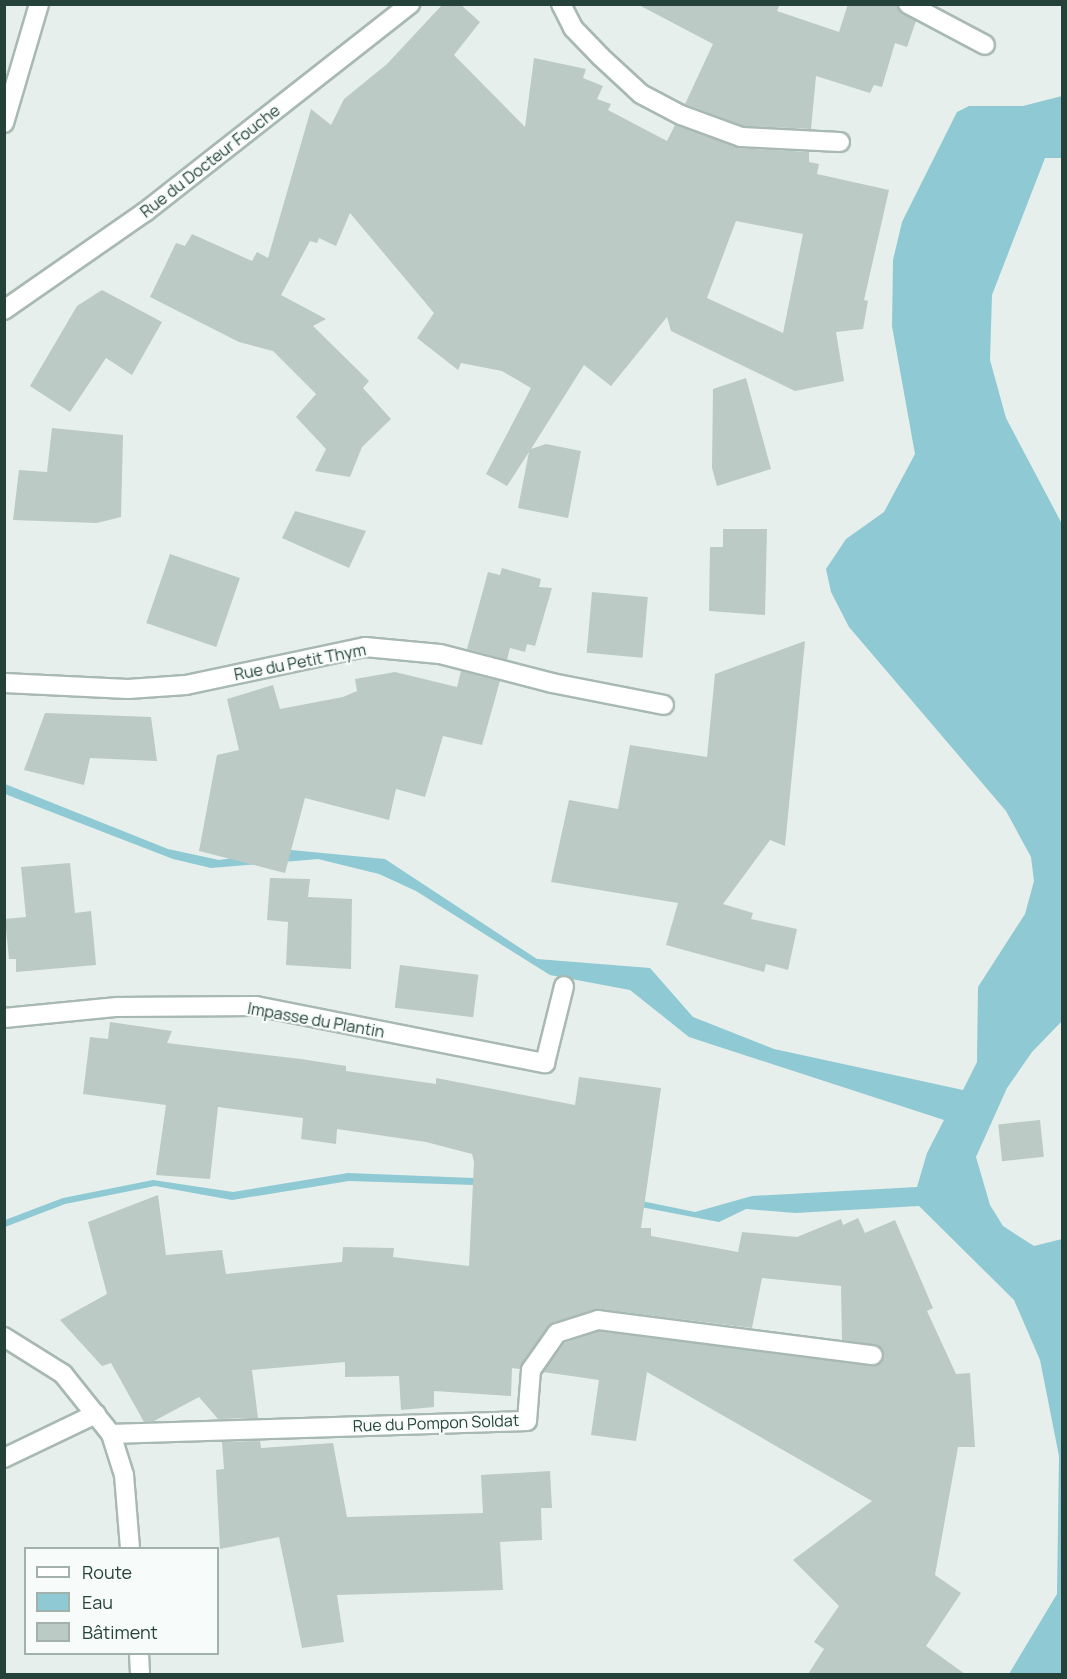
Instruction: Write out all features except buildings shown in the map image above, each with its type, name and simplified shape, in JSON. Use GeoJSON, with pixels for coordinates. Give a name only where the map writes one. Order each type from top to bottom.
{"type":"FeatureCollection","features":[{"type":"Feature","properties":{"kind":"street"},"geometry":{"type":"LineString","coordinates":[[4,123],[39,4]]}},
{"type":"Feature","properties":{"kind":"street","name":"Rue du Docteur Fouche"},"geometry":{"type":"LineString","coordinates":[[4,310],[145,212],[410,4]]}},
{"type":"Feature","properties":{"kind":"street"},"geometry":{"type":"LineString","coordinates":[[561,4],[573,28],[641,94],[681,115],[741,137],[840,142]]}},
{"type":"Feature","properties":{"kind":"street"},"geometry":{"type":"LineString","coordinates":[[908,4],[985,45]]}},
{"type":"Feature","properties":{"kind":"street","name":"Rue du Petit Thym"},"geometry":{"type":"LineString","coordinates":[[4,683],[128,689],[186,685],[365,647],[440,654],[552,684],[663,705]]}},
{"type":"Feature","properties":{"kind":"street","name":"Impasse du Plantin"},"geometry":{"type":"LineString","coordinates":[[4,1018],[117,1007],[256,1006],[545,1064],[564,986]]}},
{"type":"Feature","properties":{"kind":"street","name":"Rue du Pompon Soldat"},"geometry":{"type":"LineString","coordinates":[[111,1434],[527,1421],[531,1370],[557,1333],[598,1320],[873,1355]]}},
{"type":"Feature","properties":{"kind":"street"},"geometry":{"type":"LineString","coordinates":[[4,1337],[63,1374],[111,1434],[124,1475],[130,1547]]}},
{"type":"Feature","properties":{"kind":"street"},"geometry":{"type":"LineString","coordinates":[[4,1458],[96,1414]]}},
{"type":"Feature","properties":{"kind":"street"},"geometry":{"type":"LineString","coordinates":[[139,1655],[140,1674]]}},
{"type":"Feature","properties":{"kind":"water"},"geometry":{"type":"Polygon","coordinates":[[[1062,96],[1062,158],[1045,158],[992,295],[990,360],[1006,418],[1062,524],[1062,1021],[1032,1052],[1007,1088],[976,1157],[990,1205],[1003,1226],[1034,1246],[1062,1239],[1062,1674],[1009,1674],[1057,1594],[1059,1456],[1040,1360],[1014,1300],[919,1206],[795,1213],[746,1209],[719,1222],[583,1196],[475,1185],[349,1181],[232,1200],[155,1186],[65,1204],[5,1227],[5,1220],[63,1198],[153,1180],[233,1192],[348,1173],[473,1178],[574,1187],[695,1212],[752,1196],[917,1187],[927,1153],[944,1120],[689,1037],[630,990],[550,975],[416,891],[379,874],[318,859],[211,868],[173,859],[5,794],[5,784],[168,849],[219,860],[291,850],[385,859],[537,959],[650,968],[693,1017],[774,1049],[963,1090],[977,1062],[978,987],[1025,914],[1034,881],[1031,857],[1006,811],[849,627],[831,592],[826,569],[846,539],[884,512],[915,454],[892,326],[893,260],[902,222],[957,112],[969,106],[1023,106],[1062,96]]]}}]}
